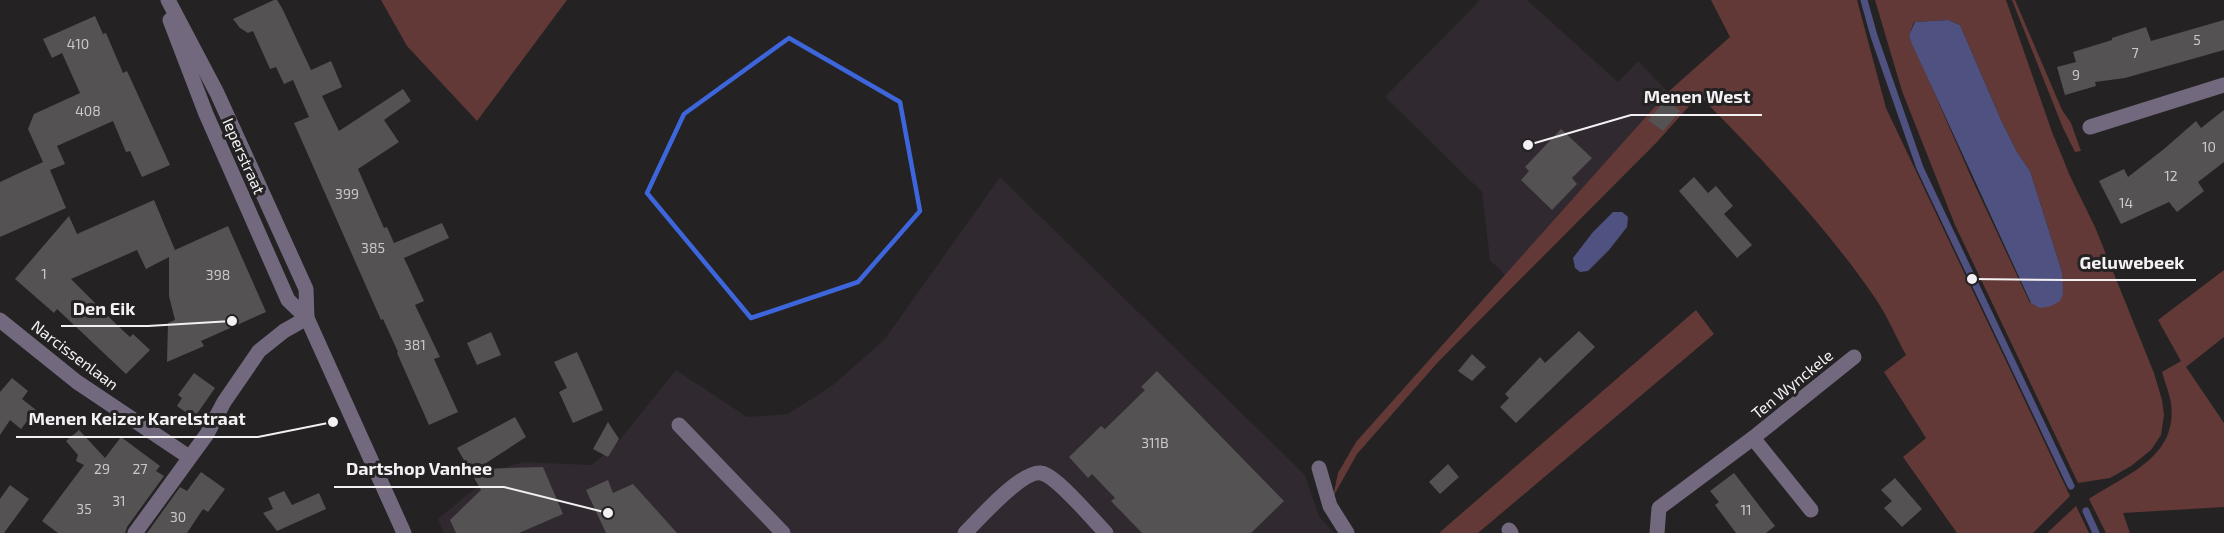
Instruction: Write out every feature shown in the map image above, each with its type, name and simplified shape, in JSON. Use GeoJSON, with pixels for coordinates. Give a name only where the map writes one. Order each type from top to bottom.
{"type":"FeatureCollection","features":[{"type":"Feature","properties":{"kind":"street","name":"Ieperstraat"},"geometry":{"type":"LineString","coordinates":[[163,0],[206,114],[288,300],[307,318],[404,533]]}},
{"type":"Feature","properties":{"kind":"street","name":"Ieperstraat"},"geometry":{"type":"LineString","coordinates":[[168,0],[217,93],[306,289],[307,318]]}},
{"type":"Feature","properties":{"kind":"street"},"geometry":{"type":"LineString","coordinates":[[2090,127],[2224,86]]}},
{"type":"Feature","properties":{"kind":"street"},"geometry":{"type":"LineString","coordinates":[[135,533],[207,434],[224,402],[259,351],[307,318]]}},
{"type":"Feature","properties":{"kind":"street","name":"Narcissenlaan"},"geometry":{"type":"LineString","coordinates":[[0,320],[77,382],[189,457]]}},
{"type":"Feature","properties":{"kind":"street","name":"Ten Wynckele"},"geometry":{"type":"LineString","coordinates":[[1657,533],[1659,508],[1753,438],[1854,357]]}},
{"type":"Feature","properties":{"kind":"street"},"geometry":{"type":"LineString","coordinates":[[679,425],[783,533]]}},
{"type":"Feature","properties":{"kind":"street","name":"Ten Wynckele"},"geometry":{"type":"LineString","coordinates":[[1753,438],[1810,510]]}},
{"type":"Feature","properties":{"kind":"street"},"geometry":{"type":"LineString","coordinates":[[1319,468],[1329,506],[1347,533]]}},
{"type":"Feature","properties":{"kind":"street"},"geometry":{"type":"LineString","coordinates":[[965,533],[1018,482],[1028,475],[1041,473],[1056,481],[1106,533]]}},
{"type":"Feature","properties":{"kind":"highlighted area"},"geometry":{"type":"Polygon","coordinates":[[[789,38],[900,102],[920,211],[858,282],[751,318],[647,193],[684,114],[789,38]]]}},
{"type":"Feature","properties":{"kind":"shaded area"},"geometry":{"type":"Polygon","coordinates":[[[381,0],[567,0],[477,121],[407,46],[381,0]]]}},
{"type":"Feature","properties":{"kind":"shaded area"},"geometry":{"type":"Polygon","coordinates":[[[1480,0],[1527,0],[1618,82],[1638,61],[1668,92],[1506,276],[1490,260],[1482,192],[1385,97],[1480,0]]]}},
{"type":"Feature","properties":{"kind":"shaded area"},"geometry":{"type":"Polygon","coordinates":[[[1711,0],[1857,0],[1886,108],[2070,496],[2033,533],[1957,533],[1903,457],[1926,438],[1884,372],[1906,355],[1882,309],[1854,268],[1812,217],[1699,95],[1657,142],[1439,361],[1357,454],[1333,497],[1338,473],[1356,442],[1668,92],[1730,37],[1711,0]]]}},
{"type":"Feature","properties":{"kind":"shaded area"},"geometry":{"type":"Polygon","coordinates":[[[1875,0],[2006,0],[2052,132],[2095,227],[2154,373],[2162,400],[2164,415],[2161,435],[2151,450],[2131,466],[2110,478],[2078,483],[1955,225],[1902,91],[1875,0]],[[1948,20],[1914,22],[1909,35],[1972,179],[2030,303],[2062,272],[2030,171],[2017,152],[2001,120],[1960,25],[1948,20]]]}},
{"type":"Feature","properties":{"kind":"shaded area"},"geometry":{"type":"Polygon","coordinates":[[[2012,0],[2015,0],[2062,110],[2071,123],[2081,151],[2075,152],[2063,128],[2012,0]]]}},
{"type":"Feature","properties":{"kind":"shaded area"},"geometry":{"type":"Polygon","coordinates":[[[1000,177],[1305,475],[1319,516],[1334,533],[444,533],[438,519],[498,469],[524,462],[591,465],[614,447],[676,370],[747,417],[788,414],[833,385],[885,339],[1000,177]]]}},
{"type":"Feature","properties":{"kind":"shaded area"},"geometry":{"type":"Polygon","coordinates":[[[2224,270],[2224,337],[2186,367],[2224,423],[2224,507],[2123,513],[2130,533],[2106,533],[2089,499],[2147,462],[2166,438],[2171,422],[2171,403],[2162,372],[2181,361],[2158,320],[2224,270]]]}},
{"type":"Feature","properties":{"kind":"shaded area"},"geometry":{"type":"Polygon","coordinates":[[[1696,310],[1714,334],[1478,533],[1439,533],[1696,310]]]}},
{"type":"Feature","properties":{"kind":"shaded area"},"geometry":{"type":"Polygon","coordinates":[[[2076,506],[2089,533],[2047,533],[2076,506]]]}},
{"type":"Feature","properties":{"kind":"water"},"geometry":{"type":"Polygon","coordinates":[[[1948,20],[1960,25],[2001,120],[2017,152],[2030,171],[2062,272],[2063,294],[2060,301],[2051,306],[2040,308],[2031,303],[1912,44],[1909,35],[1915,22],[1948,20]]]}},
{"type":"Feature","properties":{"kind":"water"},"geometry":{"type":"Polygon","coordinates":[[[1613,212],[1622,212],[1628,217],[1627,227],[1588,271],[1580,272],[1575,268],[1573,258],[1593,232],[1613,212]]]}},
{"type":"Feature","properties":{"kind":"building"},"geometry":{"type":"Polygon","coordinates":[[[277,0],[282,8],[311,70],[331,61],[342,87],[322,96],[339,131],[403,89],[411,101],[384,120],[399,142],[358,169],[384,228],[387,227],[394,243],[442,223],[449,238],[404,258],[424,301],[415,305],[440,357],[434,359],[458,412],[429,425],[294,123],[309,117],[293,80],[284,84],[276,67],[270,69],[253,31],[248,33],[240,28],[233,19],[277,0]]]}},
{"type":"Feature","properties":{"kind":"building"},"geometry":{"type":"Polygon","coordinates":[[[95,16],[103,34],[106,33],[123,73],[127,71],[170,165],[142,177],[130,151],[126,152],[113,121],[57,146],[65,164],[50,170],[66,208],[0,237],[0,182],[43,162],[28,129],[34,114],[80,93],[62,53],[52,58],[43,39],[95,16]]]}},
{"type":"Feature","properties":{"kind":"building"},"geometry":{"type":"Polygon","coordinates":[[[2224,20],[2224,50],[2125,78],[2095,82],[2096,86],[2065,95],[2057,67],[2076,62],[2073,52],[2146,27],[2151,41],[2224,20]]]}},
{"type":"Feature","properties":{"kind":"building"},"geometry":{"type":"Polygon","coordinates":[[[1666,99],[1680,111],[1663,131],[1648,120],[1666,99]]]}},
{"type":"Feature","properties":{"kind":"building"},"geometry":{"type":"Polygon","coordinates":[[[2224,110],[2224,162],[2198,182],[2204,191],[2177,212],[2169,202],[2121,224],[2099,181],[2124,169],[2128,177],[2196,121],[2201,128],[2224,110]]]}},
{"type":"Feature","properties":{"kind":"building"},"geometry":{"type":"Polygon","coordinates":[[[1561,129],[1592,158],[1572,178],[1577,184],[1552,210],[1521,180],[1529,171],[1525,167],[1561,129]]]}},
{"type":"Feature","properties":{"kind":"building"},"geometry":{"type":"Polygon","coordinates":[[[1694,177],[1708,193],[1716,186],[1733,206],[1724,214],[1752,245],[1737,258],[1679,191],[1694,177]]]}},
{"type":"Feature","properties":{"kind":"building"},"geometry":{"type":"Polygon","coordinates":[[[154,200],[175,250],[228,226],[266,312],[201,341],[204,346],[167,362],[168,323],[175,320],[169,296],[169,257],[146,269],[137,250],[71,279],[130,337],[133,334],[150,350],[126,374],[57,309],[54,313],[15,279],[69,216],[77,234],[154,200]]]}},
{"type":"Feature","properties":{"kind":"building"},"geometry":{"type":"Polygon","coordinates":[[[1579,331],[1595,347],[1516,423],[1500,407],[1509,398],[1505,394],[1540,357],[1545,363],[1579,331]]]}},
{"type":"Feature","properties":{"kind":"building"},"geometry":{"type":"Polygon","coordinates":[[[491,332],[501,355],[477,365],[467,343],[491,332]]]}},
{"type":"Feature","properties":{"kind":"building"},"geometry":{"type":"Polygon","coordinates":[[[577,352],[603,410],[573,423],[559,392],[567,388],[554,362],[577,352]]]}},
{"type":"Feature","properties":{"kind":"building"},"geometry":{"type":"Polygon","coordinates":[[[1472,354],[1486,367],[1472,381],[1458,371],[1472,354]]]}},
{"type":"Feature","properties":{"kind":"building"},"geometry":{"type":"Polygon","coordinates":[[[1157,371],[1284,501],[1251,533],[1142,533],[1111,501],[1115,498],[1092,474],[1088,478],[1069,457],[1101,426],[1105,429],[1145,390],[1141,387],[1157,371]]]}},
{"type":"Feature","properties":{"kind":"building"},"geometry":{"type":"Polygon","coordinates":[[[194,373],[215,388],[194,418],[177,406],[182,398],[178,395],[194,373]]]}},
{"type":"Feature","properties":{"kind":"building"},"geometry":{"type":"Polygon","coordinates":[[[12,378],[28,391],[22,399],[36,410],[21,429],[10,420],[0,435],[0,392],[12,378]]]}},
{"type":"Feature","properties":{"kind":"building"},"geometry":{"type":"Polygon","coordinates":[[[515,417],[526,437],[477,469],[543,467],[563,514],[519,533],[456,533],[450,520],[481,490],[457,448],[515,417]]]}},
{"type":"Feature","properties":{"kind":"building"},"geometry":{"type":"Polygon","coordinates":[[[608,422],[619,439],[608,457],[593,449],[608,422]]]}},
{"type":"Feature","properties":{"kind":"building"},"geometry":{"type":"Polygon","coordinates":[[[79,430],[105,458],[121,437],[160,466],[156,471],[164,476],[125,533],[58,533],[42,521],[84,465],[76,461],[78,455],[66,441],[79,430]]]}},
{"type":"Feature","properties":{"kind":"building"},"geometry":{"type":"Polygon","coordinates":[[[1448,464],[1459,477],[1440,494],[1429,482],[1448,464]]]}},
{"type":"Feature","properties":{"kind":"building"},"geometry":{"type":"Polygon","coordinates":[[[201,472],[225,489],[208,512],[203,509],[187,533],[147,533],[180,487],[187,491],[201,472]]]}},
{"type":"Feature","properties":{"kind":"building"},"geometry":{"type":"Polygon","coordinates":[[[1734,473],[1775,526],[1766,533],[1736,533],[1715,505],[1719,502],[1710,491],[1734,473]]]}},
{"type":"Feature","properties":{"kind":"building"},"geometry":{"type":"Polygon","coordinates":[[[1895,478],[1922,509],[1902,527],[1884,508],[1892,501],[1881,490],[1895,478]]]}},
{"type":"Feature","properties":{"kind":"building"},"geometry":{"type":"Polygon","coordinates":[[[608,480],[613,493],[633,484],[677,533],[606,533],[586,490],[608,480]]]}},
{"type":"Feature","properties":{"kind":"building"},"geometry":{"type":"Polygon","coordinates":[[[10,485],[29,499],[4,533],[0,533],[0,499],[10,485]]]}},
{"type":"Feature","properties":{"kind":"building"},"geometry":{"type":"Polygon","coordinates":[[[284,491],[292,505],[319,493],[326,509],[277,531],[263,513],[273,509],[268,498],[284,491]]]}},
{"type":"Feature","properties":{"kind":"waterway"},"geometry":{"type":"LineString","coordinates":[[1864,0],[1874,36],[1920,168],[2071,486]]}},
{"type":"Feature","properties":{"kind":"waterway"},"geometry":{"type":"LineString","coordinates":[[2086,511],[2096,533]]}},
{"type":"Feature","properties":{"kind":"place","name":"Menen West"},"geometry":{"type":"Point","coordinates":[1528,145]}},
{"type":"Feature","properties":{"kind":"place","name":"Geluwebeek"},"geometry":{"type":"Point","coordinates":[1972,279]}},
{"type":"Feature","properties":{"kind":"place","name":"Den Eik"},"geometry":{"type":"Point","coordinates":[232,321]}},
{"type":"Feature","properties":{"kind":"place","name":"Menen Keizer Karelstraat"},"geometry":{"type":"Point","coordinates":[333,422]}},
{"type":"Feature","properties":{"kind":"place","name":"Dartshop Vanhee"},"geometry":{"type":"Point","coordinates":[608,513]}}]}
